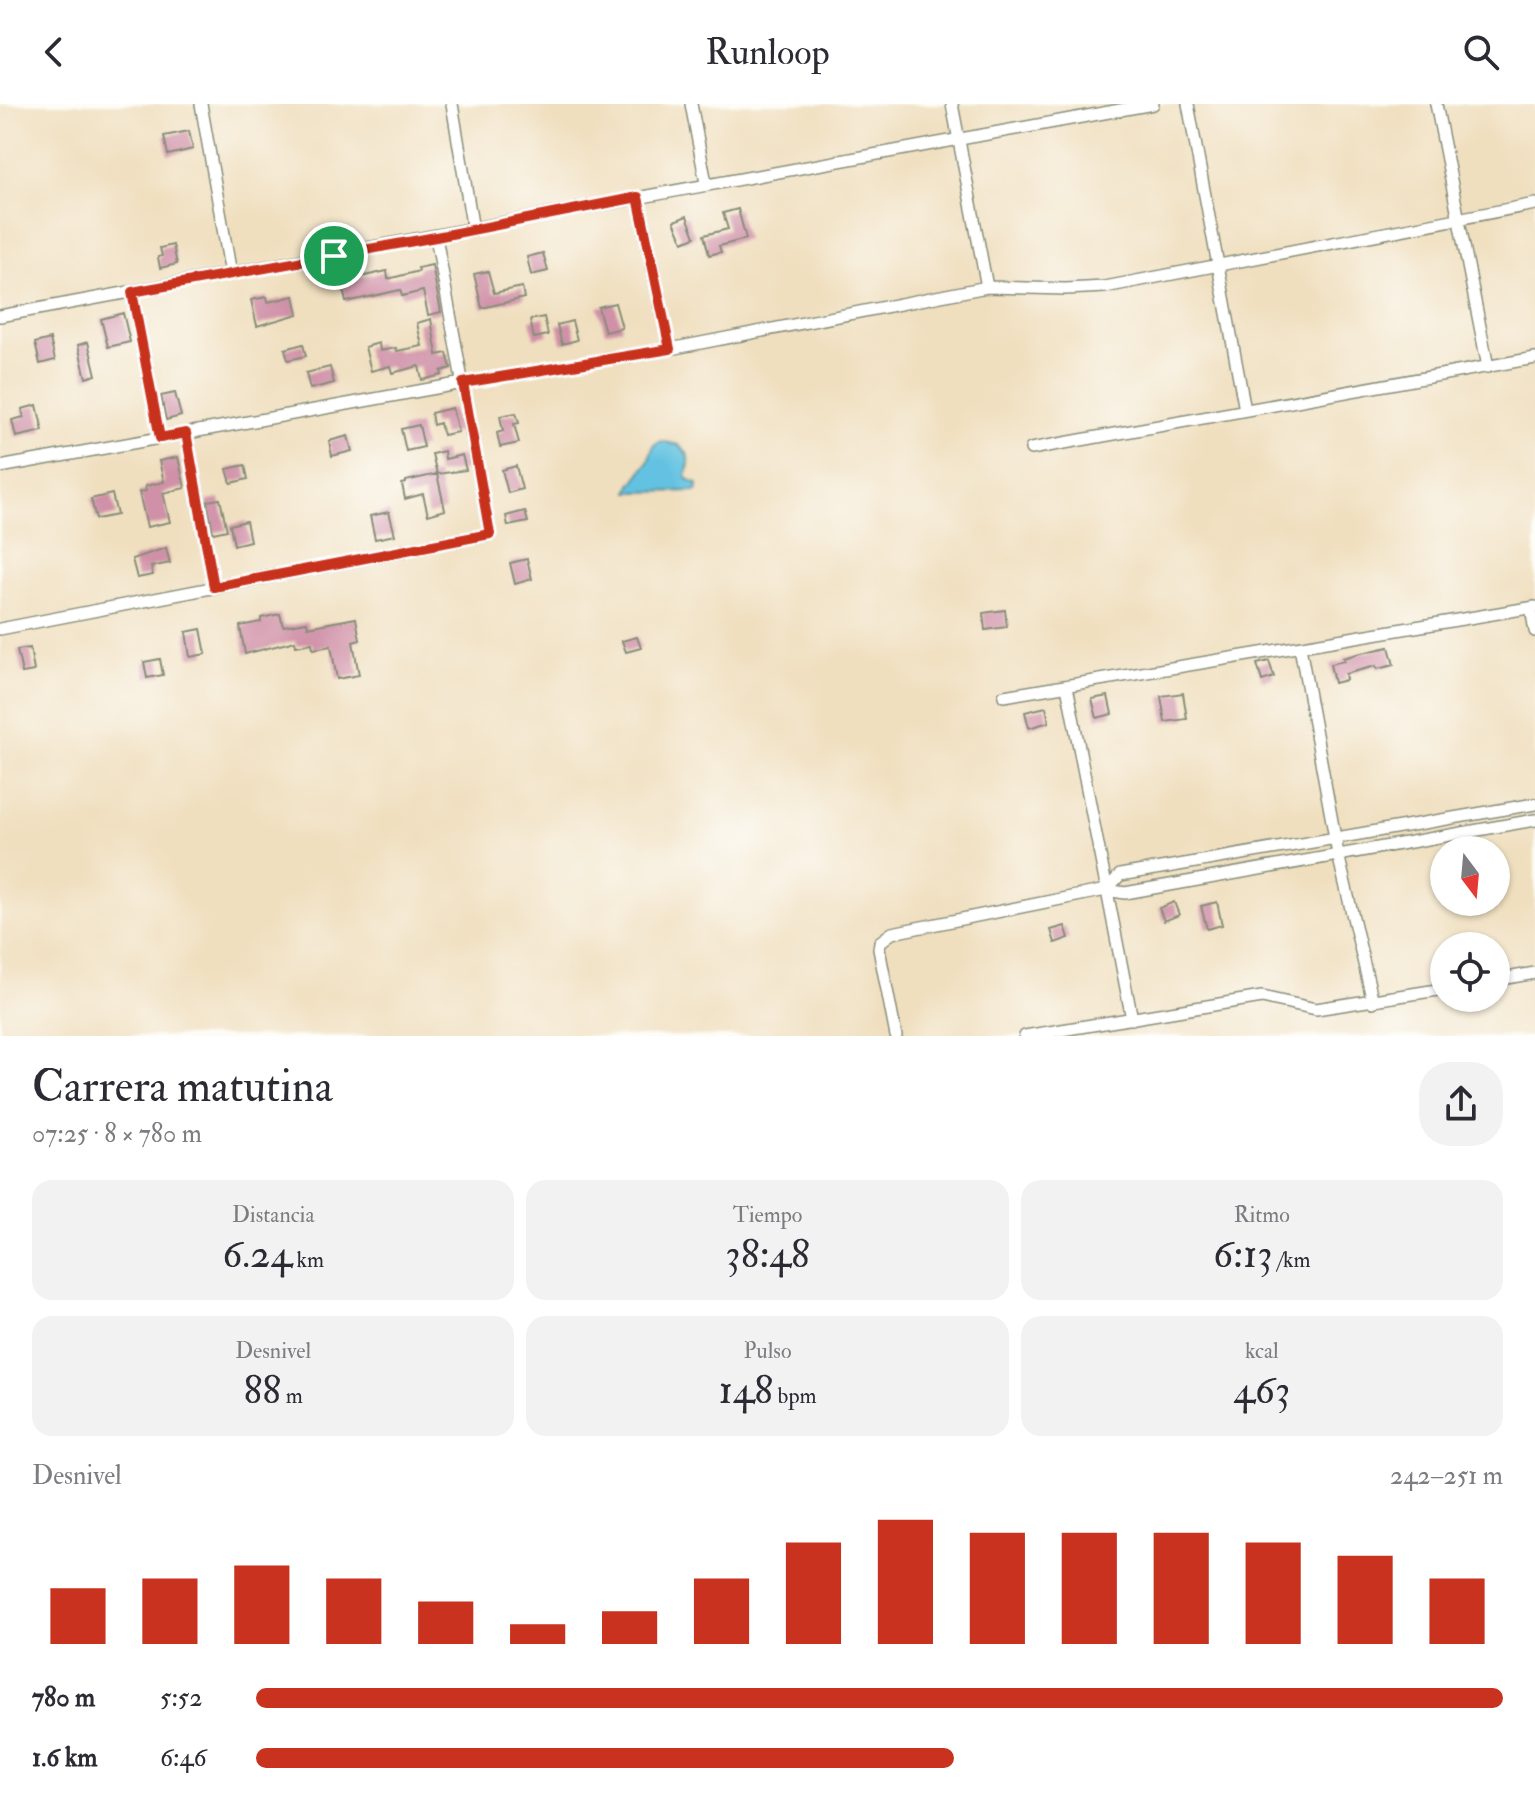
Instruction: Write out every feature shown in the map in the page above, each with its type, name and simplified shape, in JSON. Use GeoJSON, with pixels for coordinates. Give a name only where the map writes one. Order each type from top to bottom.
{"type":"FeatureCollection","features":[{"type":"Feature","properties":{"kind":"street"},"geometry":{"type":"LineString","coordinates":[[201,104],[231,274]]}},
{"type":"Feature","properties":{"kind":"street"},"geometry":{"type":"LineString","coordinates":[[452,104],[473,230]]}},
{"type":"Feature","properties":{"kind":"street"},"geometry":{"type":"LineString","coordinates":[[691,104],[706,183]]}},
{"type":"Feature","properties":{"kind":"street"},"geometry":{"type":"LineString","coordinates":[[952,104],[987,287]]}},
{"type":"Feature","properties":{"kind":"street"},"geometry":{"type":"LineString","coordinates":[[0,316],[436,237],[706,183],[1153,104]]}},
{"type":"Feature","properties":{"kind":"street"},"geometry":{"type":"LineString","coordinates":[[1188,104],[1245,410]]}},
{"type":"Feature","properties":{"kind":"street"},"geometry":{"type":"LineString","coordinates":[[1436,104],[1488,367]]}},
{"type":"Feature","properties":{"kind":"street"},"geometry":{"type":"LineString","coordinates":[[638,197],[670,349]]}},
{"type":"Feature","properties":{"kind":"street"},"geometry":{"type":"LineString","coordinates":[[0,467],[463,383],[670,349],[987,287],[1105,287],[1535,204]]}},
{"type":"Feature","properties":{"kind":"street"},"geometry":{"type":"LineString","coordinates":[[0,629],[490,534],[436,237]]}},
{"type":"Feature","properties":{"kind":"street"},"geometry":{"type":"LineString","coordinates":[[132,292],[160,438]]}},
{"type":"Feature","properties":{"kind":"street"},"geometry":{"type":"LineString","coordinates":[[1031,449],[1535,358]]}},
{"type":"Feature","properties":{"kind":"street"},"geometry":{"type":"LineString","coordinates":[[186,433],[214,587]]}},
{"type":"Feature","properties":{"kind":"street"},"geometry":{"type":"LineString","coordinates":[[1004,696],[1533,608],[1535,631]]}},
{"type":"Feature","properties":{"kind":"street"},"geometry":{"type":"LineString","coordinates":[[1300,647],[1338,854],[1373,1002]]}},
{"type":"Feature","properties":{"kind":"street"},"geometry":{"type":"LineString","coordinates":[[1067,686],[1132,1019]]}},
{"type":"Feature","properties":{"kind":"street"},"geometry":{"type":"LineString","coordinates":[[1106,890],[1120,875],[1535,804]]}},
{"type":"Feature","properties":{"kind":"street"},"geometry":{"type":"LineString","coordinates":[[896,1036],[879,949],[885,937],[901,930],[1106,890],[1125,893],[1535,820]]}},
{"type":"Feature","properties":{"kind":"street"},"geometry":{"type":"LineString","coordinates":[[1510,977],[1535,973]]}},
{"type":"Feature","properties":{"kind":"street"},"geometry":{"type":"LineString","coordinates":[[1025,1036],[1262,997],[1316,1009],[1430,992]]}},
{"type":"Feature","properties":{"kind":"water"},"geometry":{"type":"Polygon","coordinates":[[[661,441],[678,445],[687,453],[689,464],[686,475],[698,484],[697,491],[629,492],[648,462],[654,445],[661,441]]]}},
{"type":"Feature","properties":{"kind":"building"},"geometry":{"type":"Polygon","coordinates":[[[189,131],[193,149],[168,155],[164,136],[189,131]]]}},
{"type":"Feature","properties":{"kind":"building"},"geometry":{"type":"Polygon","coordinates":[[[738,209],[746,239],[719,246],[721,252],[709,255],[704,235],[728,229],[723,213],[738,209]]]}},
{"type":"Feature","properties":{"kind":"building"},"geometry":{"type":"Polygon","coordinates":[[[687,216],[695,237],[683,242],[674,221],[687,216]]]}},
{"type":"Feature","properties":{"kind":"building"},"geometry":{"type":"Polygon","coordinates":[[[173,245],[177,264],[160,268],[160,248],[173,245]]]}},
{"type":"Feature","properties":{"kind":"building"},"geometry":{"type":"Polygon","coordinates":[[[543,253],[548,271],[531,275],[527,257],[543,253]]]}},
{"type":"Feature","properties":{"kind":"building"},"geometry":{"type":"Polygon","coordinates":[[[432,265],[441,312],[428,315],[423,291],[402,296],[400,290],[346,302],[342,285],[348,284],[347,280],[387,271],[388,279],[432,265]]]}},
{"type":"Feature","properties":{"kind":"building"},"geometry":{"type":"Polygon","coordinates":[[[488,271],[494,293],[522,287],[524,298],[482,308],[474,274],[488,271]]]}},
{"type":"Feature","properties":{"kind":"building"},"geometry":{"type":"Polygon","coordinates":[[[294,296],[298,314],[257,326],[251,300],[267,297],[268,302],[294,296]]]}},
{"type":"Feature","properties":{"kind":"building"},"geometry":{"type":"Polygon","coordinates":[[[615,303],[622,328],[605,332],[598,307],[615,303]]]}},
{"type":"Feature","properties":{"kind":"building"},"geometry":{"type":"Polygon","coordinates":[[[123,313],[130,342],[108,347],[101,319],[123,313]]]}},
{"type":"Feature","properties":{"kind":"building"},"geometry":{"type":"Polygon","coordinates":[[[544,317],[548,335],[534,338],[530,320],[544,317]]]}},
{"type":"Feature","properties":{"kind":"building"},"geometry":{"type":"Polygon","coordinates":[[[431,319],[437,355],[447,353],[451,368],[441,371],[442,375],[422,380],[419,366],[392,373],[390,366],[371,371],[365,347],[379,343],[380,351],[396,348],[397,351],[422,346],[417,323],[431,319]]]}},
{"type":"Feature","properties":{"kind":"building"},"geometry":{"type":"Polygon","coordinates":[[[572,321],[577,340],[562,344],[557,325],[572,321]]]}},
{"type":"Feature","properties":{"kind":"building"},"geometry":{"type":"Polygon","coordinates":[[[50,339],[55,360],[40,364],[35,343],[50,339]]]}},
{"type":"Feature","properties":{"kind":"building"},"geometry":{"type":"Polygon","coordinates":[[[88,342],[96,375],[86,378],[78,345],[88,342]]]}},
{"type":"Feature","properties":{"kind":"building"},"geometry":{"type":"Polygon","coordinates":[[[303,344],[306,356],[288,360],[285,349],[303,344]]]}},
{"type":"Feature","properties":{"kind":"building"},"geometry":{"type":"Polygon","coordinates":[[[330,367],[334,383],[310,389],[306,373],[330,367]]]}},
{"type":"Feature","properties":{"kind":"building"},"geometry":{"type":"Polygon","coordinates":[[[175,393],[181,416],[166,420],[161,396],[175,393]]]}},
{"type":"Feature","properties":{"kind":"building"},"geometry":{"type":"Polygon","coordinates":[[[37,405],[43,431],[16,437],[12,420],[24,417],[22,409],[37,405]]]}},
{"type":"Feature","properties":{"kind":"building"},"geometry":{"type":"Polygon","coordinates":[[[452,408],[458,432],[443,435],[440,423],[433,425],[431,413],[452,408]]]}},
{"type":"Feature","properties":{"kind":"building"},"geometry":{"type":"Polygon","coordinates":[[[516,413],[519,423],[514,424],[519,443],[500,447],[497,433],[503,431],[500,416],[516,413]]]}},
{"type":"Feature","properties":{"kind":"building"},"geometry":{"type":"Polygon","coordinates":[[[419,425],[424,447],[406,451],[401,429],[419,425]]]}},
{"type":"Feature","properties":{"kind":"building"},"geometry":{"type":"Polygon","coordinates":[[[348,436],[352,451],[332,456],[329,441],[348,436]]]}},
{"type":"Feature","properties":{"kind":"building"},"geometry":{"type":"Polygon","coordinates":[[[444,451],[445,459],[462,455],[466,470],[437,474],[432,454],[444,451]]]}},
{"type":"Feature","properties":{"kind":"building"},"geometry":{"type":"Polygon","coordinates":[[[178,457],[185,488],[163,493],[170,522],[147,527],[139,492],[146,491],[145,486],[164,482],[159,461],[178,457]]]}},
{"type":"Feature","properties":{"kind":"building"},"geometry":{"type":"Polygon","coordinates":[[[245,465],[248,479],[231,483],[227,469],[245,465]]]}},
{"type":"Feature","properties":{"kind":"building"},"geometry":{"type":"Polygon","coordinates":[[[516,466],[522,489],[508,493],[502,470],[516,466]]]}},
{"type":"Feature","properties":{"kind":"building"},"geometry":{"type":"Polygon","coordinates":[[[437,474],[445,510],[428,515],[423,494],[405,499],[402,484],[437,474]]]}},
{"type":"Feature","properties":{"kind":"building"},"geometry":{"type":"Polygon","coordinates":[[[112,494],[117,515],[96,519],[91,499],[112,494]]]}},
{"type":"Feature","properties":{"kind":"building"},"geometry":{"type":"Polygon","coordinates":[[[220,499],[227,530],[213,533],[207,501],[220,499]]]}},
{"type":"Feature","properties":{"kind":"building"},"geometry":{"type":"Polygon","coordinates":[[[525,511],[528,522],[508,526],[506,516],[525,511]]]}},
{"type":"Feature","properties":{"kind":"building"},"geometry":{"type":"Polygon","coordinates":[[[389,512],[395,535],[375,539],[370,516],[389,512]]]}},
{"type":"Feature","properties":{"kind":"building"},"geometry":{"type":"Polygon","coordinates":[[[246,521],[250,541],[234,545],[230,525],[246,521]]]}},
{"type":"Feature","properties":{"kind":"building"},"geometry":{"type":"Polygon","coordinates":[[[166,548],[170,563],[151,567],[153,575],[137,578],[132,559],[166,548]]]}},
{"type":"Feature","properties":{"kind":"building"},"geometry":{"type":"Polygon","coordinates":[[[527,559],[532,579],[515,584],[510,563],[527,559]]]}},
{"type":"Feature","properties":{"kind":"building"},"geometry":{"type":"Polygon","coordinates":[[[1005,610],[1007,627],[985,630],[983,613],[1005,610]]]}},
{"type":"Feature","properties":{"kind":"building"},"geometry":{"type":"Polygon","coordinates":[[[280,614],[283,626],[307,622],[308,627],[356,618],[360,640],[353,642],[359,675],[337,679],[331,646],[313,649],[312,643],[296,646],[295,641],[245,654],[240,626],[280,614]]]}},
{"type":"Feature","properties":{"kind":"building"},"geometry":{"type":"Polygon","coordinates":[[[201,629],[206,654],[190,657],[186,632],[201,629]]]}},
{"type":"Feature","properties":{"kind":"building"},"geometry":{"type":"Polygon","coordinates":[[[637,637],[641,648],[626,652],[622,641],[637,637]]]}},
{"type":"Feature","properties":{"kind":"building"},"geometry":{"type":"Polygon","coordinates":[[[1389,647],[1394,665],[1345,674],[1346,680],[1334,683],[1330,664],[1389,647]]]}},
{"type":"Feature","properties":{"kind":"building"},"geometry":{"type":"Polygon","coordinates":[[[30,648],[34,671],[22,673],[17,650],[30,648]]]}},
{"type":"Feature","properties":{"kind":"building"},"geometry":{"type":"Polygon","coordinates":[[[160,659],[163,675],[147,678],[144,662],[160,659]]]}},
{"type":"Feature","properties":{"kind":"building"},"geometry":{"type":"Polygon","coordinates":[[[1269,661],[1274,677],[1262,681],[1257,664],[1269,661]]]}},
{"type":"Feature","properties":{"kind":"building"},"geometry":{"type":"Polygon","coordinates":[[[1183,693],[1187,719],[1165,722],[1161,696],[1183,693]]]}},
{"type":"Feature","properties":{"kind":"building"},"geometry":{"type":"Polygon","coordinates":[[[1108,696],[1112,714],[1097,718],[1092,699],[1108,696]]]}},
{"type":"Feature","properties":{"kind":"building"},"geometry":{"type":"Polygon","coordinates":[[[1046,707],[1049,722],[1029,728],[1025,712],[1046,707]]]}},
{"type":"Feature","properties":{"kind":"building"},"geometry":{"type":"Polygon","coordinates":[[[1174,902],[1179,915],[1164,921],[1159,908],[1174,902]]]}},
{"type":"Feature","properties":{"kind":"building"},"geometry":{"type":"Polygon","coordinates":[[[1217,902],[1222,925],[1207,929],[1201,906],[1217,902]]]}},
{"type":"Feature","properties":{"kind":"building"},"geometry":{"type":"Polygon","coordinates":[[[1065,926],[1069,938],[1055,943],[1051,930],[1065,926]]]}},
{"type":"Feature","properties":{"kind":"route"},"geometry":{"type":"LineString","coordinates":[[638,197],[670,349],[463,383],[490,534],[214,587],[186,433],[160,438],[132,292],[334,256],[638,197]]}}]}
